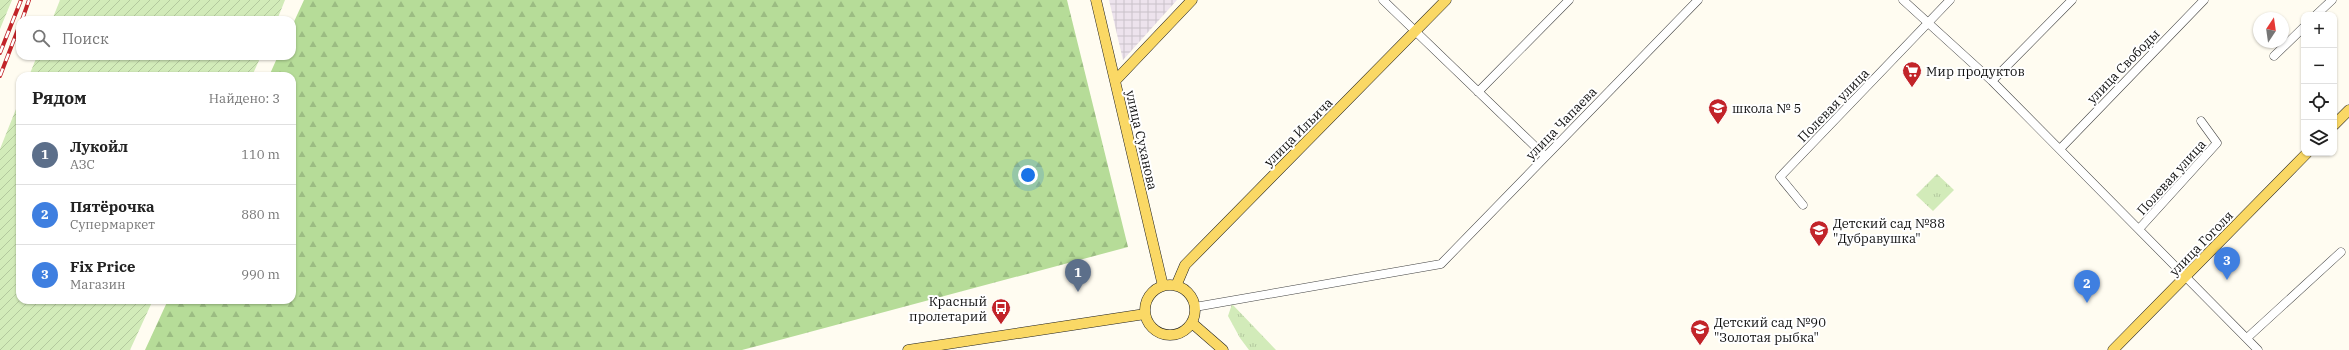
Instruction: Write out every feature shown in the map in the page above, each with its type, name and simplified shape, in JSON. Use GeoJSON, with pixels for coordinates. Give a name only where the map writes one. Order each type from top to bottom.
{"type":"FeatureCollection","features":[{"type":"Feature","properties":{"kind":"main road","name":"улица Суханова"},"geometry":{"type":"LineString","coordinates":[[1096,0],[1163,286]]}},
{"type":"Feature","properties":{"kind":"main road"},"geometry":{"type":"LineString","coordinates":[[1115,81],[1192,0]]}},
{"type":"Feature","properties":{"kind":"main road","name":"улица Ильича"},"geometry":{"type":"LineString","coordinates":[[1176,286],[1185,264],[1446,0]]}},
{"type":"Feature","properties":{"kind":"main road"},"geometry":{"type":"LineString","coordinates":[[2337,122],[2349,110]]}},
{"type":"Feature","properties":{"kind":"main road","name":"улица Гоголя"},"geometry":{"type":"LineString","coordinates":[[2113,350],[2304,156]]}},
{"type":"Feature","properties":{"kind":"main road"},"geometry":{"type":"LineString","coordinates":[[1163,286],[1176,286],[1188,292],[1195,307],[1192,323],[1179,334],[1162,334],[1149,325],[1145,314],[1146,301],[1150,294],[1163,286]]}},
{"type":"Feature","properties":{"kind":"main road"},"geometry":{"type":"LineString","coordinates":[[908,350],[1145,314]]}},
{"type":"Feature","properties":{"kind":"main road"},"geometry":{"type":"LineString","coordinates":[[1192,323],[1224,350]]}},
{"type":"Feature","properties":{"kind":"street"},"geometry":{"type":"LineString","coordinates":[[1383,0],[1545,156]]}},
{"type":"Feature","properties":{"kind":"street"},"geometry":{"type":"LineString","coordinates":[[1478,92],[1569,0]]}},
{"type":"Feature","properties":{"kind":"street","name":"улица Чапаева"},"geometry":{"type":"LineString","coordinates":[[1195,307],[1441,264],[1698,0]]}},
{"type":"Feature","properties":{"kind":"street","name":"Полевая улица"},"geometry":{"type":"LineString","coordinates":[[1903,0],[1992,81],[2258,350]]}},
{"type":"Feature","properties":{"kind":"street"},"geometry":{"type":"LineString","coordinates":[[1927,23],[1950,0]]}},
{"type":"Feature","properties":{"kind":"street"},"geometry":{"type":"LineString","coordinates":[[1992,81],[2072,0]]}},
{"type":"Feature","properties":{"kind":"street","name":"улица Свободы"},"geometry":{"type":"LineString","coordinates":[[2060,149],[2204,0]]}},
{"type":"Feature","properties":{"kind":"street"},"geometry":{"type":"LineString","coordinates":[[2319,12],[2332,0]]}},
{"type":"Feature","properties":{"kind":"street","name":"Полевая улица"},"geometry":{"type":"LineString","coordinates":[[1803,205],[1780,177],[1927,23]]}},
{"type":"Feature","properties":{"kind":"street"},"geometry":{"type":"LineString","coordinates":[[2274,56],[2301,30]]}},
{"type":"Feature","properties":{"kind":"street","name":"Полевая улица"},"geometry":{"type":"LineString","coordinates":[[2139,229],[2217,143],[2201,121]]}},
{"type":"Feature","properties":{"kind":"street"},"geometry":{"type":"LineString","coordinates":[[2247,338],[2341,252]]}},
{"type":"Feature","properties":{"kind":"shaded area"},"geometry":{"type":"Polygon","coordinates":[[[1109,0],[1177,0],[1123,60],[1109,0]]]}},
{"type":"Feature","properties":{"kind":"green space"},"geometry":{"type":"Polygon","coordinates":[[[0,0],[12,0],[0,29],[0,0]]]}},
{"type":"Feature","properties":{"kind":"green space"},"geometry":{"type":"Polygon","coordinates":[[[60,0],[285,0],[279,16],[54,16],[60,0]]]}},
{"type":"Feature","properties":{"kind":"green space"},"geometry":{"type":"Polygon","coordinates":[[[304,0],[1067,0],[1128,247],[742,350],[145,350],[166,304],[296,304],[296,72],[271,72],[276,60],[296,60],[296,17],[304,0]]]}},
{"type":"Feature","properties":{"kind":"green space"},"geometry":{"type":"Polygon","coordinates":[[[35,60],[259,60],[254,72],[31,72],[35,60]]]}},
{"type":"Feature","properties":{"kind":"green space"},"geometry":{"type":"Polygon","coordinates":[[[16,109],[16,304],[151,304],[130,350],[0,350],[0,149],[16,109]]]}},
{"type":"Feature","properties":{"kind":"green space"},"geometry":{"type":"Polygon","coordinates":[[[1937,174],[1954,190],[1933,211],[1916,195],[1937,174]]]}},
{"type":"Feature","properties":{"kind":"green space"},"geometry":{"type":"Polygon","coordinates":[[[1232,304],[1276,350],[1249,350],[1240,338],[1228,316],[1232,304]]]}},
{"type":"Feature","properties":{"kind":"railway"},"geometry":{"type":"LineString","coordinates":[[0,53],[21,0]]}},
{"type":"Feature","properties":{"kind":"railway"},"geometry":{"type":"LineString","coordinates":[[23,16],[29,0]]}},
{"type":"Feature","properties":{"kind":"railway"},"geometry":{"type":"LineString","coordinates":[[0,76],[16,34]]}},
{"type":"Feature","properties":{"kind":"place","name":"Мир продуктов"},"geometry":{"type":"Point","coordinates":[1912,88]}},
{"type":"Feature","properties":{"kind":"place","name":"школа № 5"},"geometry":{"type":"Point","coordinates":[1718,125]}},
{"type":"Feature","properties":{"kind":"place","name":"Детский сад №88 \"Дубравушка\""},"geometry":{"type":"Point","coordinates":[1819,247]}},
{"type":"Feature","properties":{"kind":"place","name":"Fix Price"},"geometry":{"type":"Point","coordinates":[2227,280]}},
{"type":"Feature","properties":{"kind":"place","name":"Лукойл"},"geometry":{"type":"Point","coordinates":[1078,292]}},
{"type":"Feature","properties":{"kind":"place","name":"Пятёрочка"},"geometry":{"type":"Point","coordinates":[2087,303]}},
{"type":"Feature","properties":{"kind":"place","name":"Красный пролетарий"},"geometry":{"type":"Point","coordinates":[1001,325]}},
{"type":"Feature","properties":{"kind":"place","name":"Детский сад №90 \"Золотая рыбка\""},"geometry":{"type":"Point","coordinates":[1700,346]}}]}
